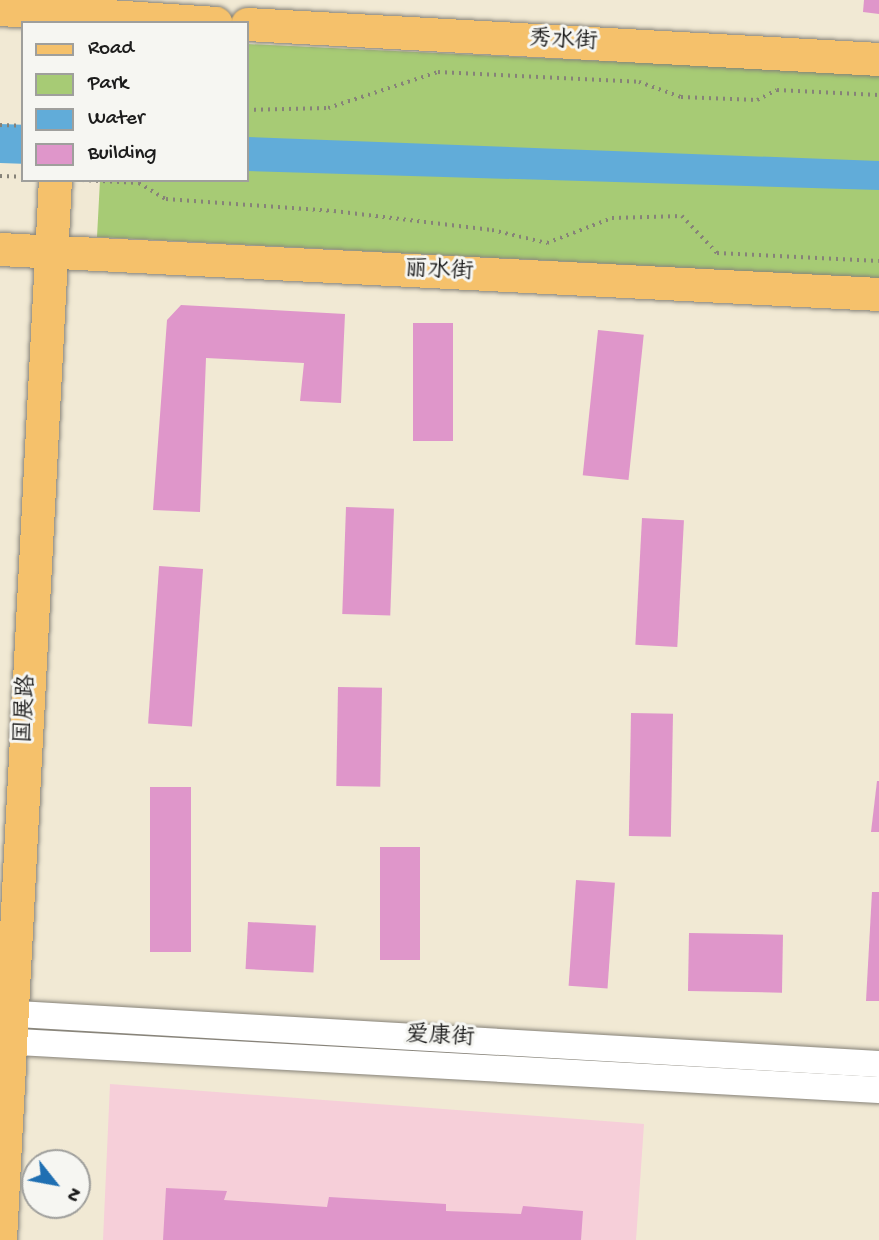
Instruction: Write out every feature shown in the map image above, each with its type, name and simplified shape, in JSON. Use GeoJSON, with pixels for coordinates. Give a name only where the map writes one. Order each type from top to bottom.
{"type":"FeatureCollection","features":[{"type":"Feature","properties":{"kind":"main road"},"geometry":{"type":"LineString","coordinates":[[0,9],[188,21]]}},
{"type":"Feature","properties":{"kind":"main road","name":"秀水街"},"geometry":{"type":"LineString","coordinates":[[248,24],[879,59]]}},
{"type":"Feature","properties":{"kind":"main road","name":"国展路"},"geometry":{"type":"LineString","coordinates":[[0,1239],[5,1027],[63,185]]}},
{"type":"Feature","properties":{"kind":"main road","name":"丽水街"},"geometry":{"type":"LineString","coordinates":[[0,249],[879,294]]}},
{"type":"Feature","properties":{"kind":"street","name":"爱康街"},"geometry":{"type":"LineString","coordinates":[[5,1027],[879,1064]]}},
{"type":"Feature","properties":{"kind":"street","name":"爱康街"},"geometry":{"type":"LineString","coordinates":[[5,1027],[879,1090]]}},
{"type":"Feature","properties":{"kind":"path"},"geometry":{"type":"LineString","coordinates":[[248,110],[328,108],[438,72],[639,82],[681,97],[757,100],[777,90],[879,95]]}},
{"type":"Feature","properties":{"kind":"path"},"geometry":{"type":"LineString","coordinates":[[0,125],[21,126]]}},
{"type":"Feature","properties":{"kind":"path"},"geometry":{"type":"LineString","coordinates":[[0,176],[21,177]]}},
{"type":"Feature","properties":{"kind":"path"},"geometry":{"type":"LineString","coordinates":[[63,185],[139,183],[166,199],[334,211],[492,230],[547,243],[611,218],[682,216],[717,253],[879,261]]}},
{"type":"Feature","properties":{"kind":"shaded area"},"geometry":{"type":"Polygon","coordinates":[[[110,1084],[644,1124],[636,1240],[103,1240],[110,1084]]]}},
{"type":"Feature","properties":{"kind":"green space"},"geometry":{"type":"Polygon","coordinates":[[[248,44],[879,74],[879,278],[97,237],[100,182],[248,182],[248,44]]]}},
{"type":"Feature","properties":{"kind":"water"},"geometry":{"type":"Polygon","coordinates":[[[0,124],[21,125],[21,164],[0,163],[0,124]]]}},
{"type":"Feature","properties":{"kind":"water"},"geometry":{"type":"Polygon","coordinates":[[[248,137],[879,161],[879,190],[248,171],[248,137]]]}},
{"type":"Feature","properties":{"kind":"building"},"geometry":{"type":"Polygon","coordinates":[[[864,0],[879,0],[879,14],[863,12],[864,0]]]}},
{"type":"Feature","properties":{"kind":"building"},"geometry":{"type":"Polygon","coordinates":[[[181,305],[345,314],[341,403],[300,401],[304,363],[206,358],[200,512],[153,510],[167,320],[181,305]]]}},
{"type":"Feature","properties":{"kind":"building"},"geometry":{"type":"Polygon","coordinates":[[[413,323],[453,323],[453,441],[413,441],[413,323]]]}},
{"type":"Feature","properties":{"kind":"building"},"geometry":{"type":"Polygon","coordinates":[[[598,330],[644,335],[628,480],[583,475],[598,330]]]}},
{"type":"Feature","properties":{"kind":"building"},"geometry":{"type":"Polygon","coordinates":[[[346,507],[394,509],[390,616],[342,614],[346,507]]]}},
{"type":"Feature","properties":{"kind":"building"},"geometry":{"type":"Polygon","coordinates":[[[642,518],[684,520],[677,647],[635,645],[642,518]]]}},
{"type":"Feature","properties":{"kind":"building"},"geometry":{"type":"Polygon","coordinates":[[[159,566],[203,569],[192,727],[148,724],[159,566]]]}},
{"type":"Feature","properties":{"kind":"building"},"geometry":{"type":"Polygon","coordinates":[[[338,687],[382,688],[380,787],[336,786],[338,687]]]}},
{"type":"Feature","properties":{"kind":"building"},"geometry":{"type":"Polygon","coordinates":[[[631,713],[673,714],[671,837],[629,836],[631,713]]]}},
{"type":"Feature","properties":{"kind":"building"},"geometry":{"type":"Polygon","coordinates":[[[877,781],[879,832],[871,832],[877,781]]]}},
{"type":"Feature","properties":{"kind":"building"},"geometry":{"type":"Polygon","coordinates":[[[150,787],[191,787],[191,952],[150,952],[150,787]]]}},
{"type":"Feature","properties":{"kind":"building"},"geometry":{"type":"Polygon","coordinates":[[[380,847],[420,847],[420,960],[380,960],[380,847]]]}},
{"type":"Feature","properties":{"kind":"building"},"geometry":{"type":"Polygon","coordinates":[[[576,880],[615,883],[608,988],[569,986],[576,880]]]}},
{"type":"Feature","properties":{"kind":"building"},"geometry":{"type":"Polygon","coordinates":[[[872,892],[879,892],[879,1001],[866,1001],[872,892]]]}},
{"type":"Feature","properties":{"kind":"building"},"geometry":{"type":"Polygon","coordinates":[[[248,922],[316,926],[313,972],[246,969],[248,922]]]}},
{"type":"Feature","properties":{"kind":"building"},"geometry":{"type":"Polygon","coordinates":[[[689,933],[783,935],[782,993],[688,991],[689,933]]]}},
{"type":"Feature","properties":{"kind":"building"},"geometry":{"type":"Polygon","coordinates":[[[166,1188],[227,1191],[224,1200],[327,1207],[329,1197],[446,1204],[446,1211],[521,1214],[523,1206],[583,1211],[581,1240],[163,1240],[166,1188]]]}}]}
